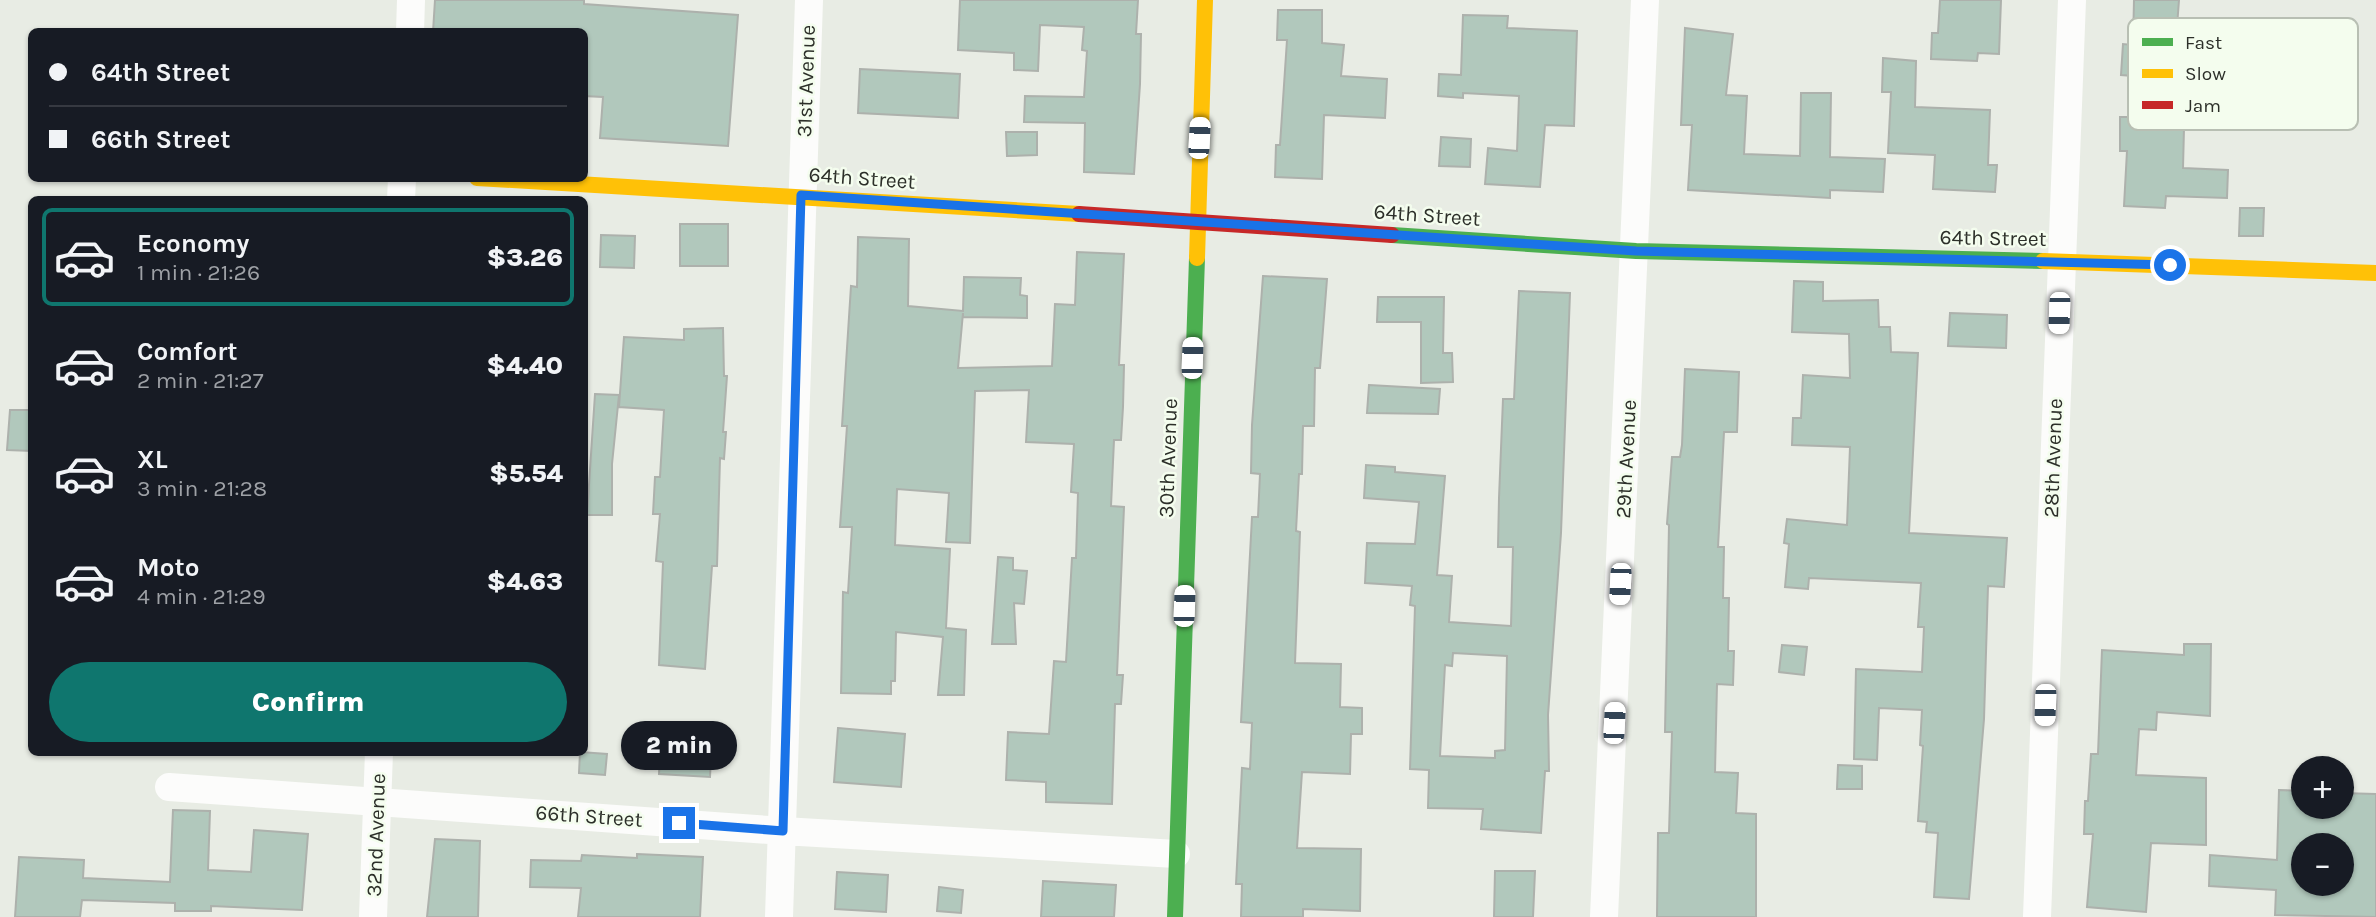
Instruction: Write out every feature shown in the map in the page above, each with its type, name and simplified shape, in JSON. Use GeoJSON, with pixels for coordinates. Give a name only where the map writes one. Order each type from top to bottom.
{"type":"FeatureCollection","features":[{"type":"Feature","properties":{"kind":"street"},"geometry":{"type":"LineString","coordinates":[[410,28],[411,0]]}},
{"type":"Feature","properties":{"kind":"street","name":"31st Avenue"},"geometry":{"type":"LineString","coordinates":[[779,917],[809,0]]}},
{"type":"Feature","properties":{"kind":"street","name":"30th Avenue"},"geometry":{"type":"LineString","coordinates":[[1175,917],[1205,0]]}},
{"type":"Feature","properties":{"kind":"street","name":"29th Avenue"},"geometry":{"type":"LineString","coordinates":[[1604,917],[1636,251],[1645,0]]}},
{"type":"Feature","properties":{"kind":"street","name":"28th Avenue"},"geometry":{"type":"LineString","coordinates":[[2037,917],[2072,0]]}},
{"type":"Feature","properties":{"kind":"street","name":"64th Street"},"geometry":{"type":"LineString","coordinates":[[553,182],[1196,220],[1636,251],[2060,261],[2376,273]]}},
{"type":"Feature","properties":{"kind":"street","name":"32nd Avenue"},"geometry":{"type":"LineString","coordinates":[[373,917],[379,756]]}},
{"type":"Feature","properties":{"kind":"street","name":"66th Street"},"geometry":{"type":"LineString","coordinates":[[169,787],[783,831],[1176,854]]}},
{"type":"Feature","properties":{"kind":"building"},"geometry":{"type":"Polygon","coordinates":[[[435,0],[584,0],[584,4],[738,15],[728,146],[600,138],[603,97],[588,96],[588,28],[433,28],[435,0]]]}},
{"type":"Feature","properties":{"kind":"building"},"geometry":{"type":"Polygon","coordinates":[[[960,0],[1138,0],[1136,34],[1141,34],[1140,84],[1134,174],[1084,172],[1085,123],[1024,122],[1025,96],[1084,97],[1087,51],[1082,50],[1084,27],[1040,25],[1038,71],[1014,70],[1014,53],[958,50],[960,0]]]}},
{"type":"Feature","properties":{"kind":"building"},"geometry":{"type":"Polygon","coordinates":[[[1940,0],[2001,0],[1999,54],[1978,53],[1977,61],[1931,59],[1932,33],[1938,33],[1940,0]]]}},
{"type":"Feature","properties":{"kind":"building"},"geometry":{"type":"Polygon","coordinates":[[[2134,0],[2179,0],[2178,18],[2134,18],[2134,0]]]}},
{"type":"Feature","properties":{"kind":"building"},"geometry":{"type":"Polygon","coordinates":[[[1278,10],[1322,10],[1322,43],[1344,45],[1341,76],[1387,79],[1385,118],[1324,115],[1322,179],[1275,177],[1276,145],[1280,145],[1287,40],[1277,40],[1278,10]]]}},
{"type":"Feature","properties":{"kind":"building"},"geometry":{"type":"Polygon","coordinates":[[[1463,15],[1508,16],[1507,28],[1577,31],[1574,126],[1545,125],[1540,187],[1485,184],[1488,148],[1517,151],[1519,96],[1463,93],[1463,98],[1438,96],[1439,74],[1461,75],[1463,15]]]}},
{"type":"Feature","properties":{"kind":"building"},"geometry":{"type":"Polygon","coordinates":[[[1685,28],[1733,34],[1726,95],[1747,96],[1744,154],[1800,156],[1801,93],[1831,93],[1830,157],[1885,159],[1883,192],[1830,190],[1830,198],[1688,190],[1692,125],[1681,125],[1685,28]]]}},
{"type":"Feature","properties":{"kind":"building"},"geometry":{"type":"Polygon","coordinates":[[[2123,44],[2128,44],[2128,76],[2121,75],[2123,44]]]}},
{"type":"Feature","properties":{"kind":"building"},"geometry":{"type":"Polygon","coordinates":[[[1883,58],[1916,61],[1915,107],[1990,110],[1988,165],[1997,165],[1995,192],[1933,189],[1935,155],[1888,153],[1891,92],[1882,92],[1883,58]]]}},
{"type":"Feature","properties":{"kind":"building"},"geometry":{"type":"Polygon","coordinates":[[[860,69],[960,74],[958,118],[858,113],[860,69]]]}},
{"type":"Feature","properties":{"kind":"building"},"geometry":{"type":"Polygon","coordinates":[[[2120,117],[2128,117],[2128,130],[2184,130],[2183,168],[2228,170],[2227,198],[2166,196],[2165,208],[2124,206],[2127,151],[2120,151],[2120,117]]]}},
{"type":"Feature","properties":{"kind":"building"},"geometry":{"type":"Polygon","coordinates":[[[1006,132],[1037,132],[1037,155],[1007,156],[1006,132]]]}},
{"type":"Feature","properties":{"kind":"building"},"geometry":{"type":"Polygon","coordinates":[[[1441,137],[1471,139],[1470,167],[1439,166],[1441,137]]]}},
{"type":"Feature","properties":{"kind":"building"},"geometry":{"type":"Polygon","coordinates":[[[2240,208],[2264,208],[2263,236],[2239,236],[2240,208]]]}},
{"type":"Feature","properties":{"kind":"building"},"geometry":{"type":"Polygon","coordinates":[[[680,224],[728,224],[728,266],[680,266],[680,224]]]}},
{"type":"Feature","properties":{"kind":"building"},"geometry":{"type":"Polygon","coordinates":[[[601,235],[635,236],[634,268],[600,267],[601,235]]]}},
{"type":"Feature","properties":{"kind":"building"},"geometry":{"type":"Polygon","coordinates":[[[858,237],[909,239],[908,306],[963,311],[964,277],[1021,278],[1020,295],[1027,296],[1027,318],[963,317],[963,313],[958,368],[1052,366],[1055,304],[1075,305],[1077,252],[1124,254],[1119,365],[1124,365],[1123,407],[1121,440],[1114,440],[1111,506],[1124,507],[1117,675],[1123,675],[1121,704],[1115,704],[1112,804],[1046,802],[1046,782],[1006,780],[1008,732],[1049,734],[1054,661],[1066,662],[1072,558],[1076,558],[1078,493],[1071,492],[1074,444],[1026,442],[1029,390],[975,391],[970,543],[946,542],[949,493],[897,489],[895,545],[950,549],[946,628],[966,630],[964,695],[938,695],[943,637],[896,632],[895,681],[891,681],[891,694],[841,693],[843,592],[848,593],[852,527],[840,527],[847,426],[842,426],[851,286],[857,287],[858,237]]]}},
{"type":"Feature","properties":{"kind":"building"},"geometry":{"type":"Polygon","coordinates":[[[1263,276],[1327,279],[1320,368],[1315,368],[1314,426],[1303,426],[1302,474],[1299,474],[1296,531],[1300,532],[1295,663],[1341,664],[1340,707],[1362,708],[1362,734],[1351,734],[1350,774],[1302,772],[1297,848],[1361,849],[1360,911],[1303,909],[1303,917],[1241,917],[1242,884],[1236,884],[1242,768],[1250,769],[1252,723],[1241,722],[1252,517],[1258,517],[1260,474],[1251,473],[1263,276]]]}},
{"type":"Feature","properties":{"kind":"building"},"geometry":{"type":"Polygon","coordinates":[[[1794,281],[1823,282],[1823,301],[1878,300],[1879,327],[1890,327],[1891,352],[1918,353],[1909,533],[2007,538],[2004,587],[1988,586],[1984,719],[1969,899],[1934,897],[1938,833],[1926,832],[1927,822],[1918,821],[1923,746],[1920,745],[1922,710],[1879,708],[1877,760],[1854,759],[1856,669],[1922,672],[1924,627],[1918,627],[1921,583],[1809,578],[1808,589],[1785,587],[1789,544],[1784,543],[1787,519],[1847,525],[1850,447],[1792,445],[1793,418],[1801,418],[1803,375],[1850,378],[1849,334],[1792,332],[1794,281]]]}},
{"type":"Feature","properties":{"kind":"building"},"geometry":{"type":"Polygon","coordinates":[[[1519,291],[1570,293],[1561,533],[1548,715],[1549,771],[1545,771],[1541,833],[1481,829],[1483,809],[1428,808],[1429,770],[1410,769],[1415,606],[1410,605],[1412,586],[1365,583],[1367,543],[1415,544],[1419,502],[1364,498],[1366,465],[1395,467],[1395,472],[1445,476],[1437,575],[1452,576],[1449,622],[1511,626],[1513,547],[1498,547],[1503,399],[1514,399],[1519,291]],[[1453,653],[1452,666],[1445,665],[1440,756],[1495,758],[1495,751],[1505,750],[1507,656],[1453,653]]]}},
{"type":"Feature","properties":{"kind":"building"},"geometry":{"type":"Polygon","coordinates":[[[1378,297],[1444,297],[1443,353],[1452,353],[1453,382],[1421,383],[1421,322],[1377,322],[1378,297]]]}},
{"type":"Feature","properties":{"kind":"building"},"geometry":{"type":"Polygon","coordinates":[[[1950,313],[2007,315],[2006,348],[1948,346],[1950,313]]]}},
{"type":"Feature","properties":{"kind":"building"},"geometry":{"type":"Polygon","coordinates":[[[723,328],[724,376],[727,376],[723,432],[726,432],[724,459],[720,458],[717,566],[712,566],[705,669],[659,665],[663,562],[656,561],[660,514],[653,514],[655,477],[660,477],[664,410],[619,407],[624,337],[684,340],[684,329],[723,328]]]}},
{"type":"Feature","properties":{"kind":"building"},"geometry":{"type":"Polygon","coordinates":[[[1685,369],[1739,372],[1737,432],[1724,432],[1718,547],[1724,547],[1723,598],[1729,598],[1728,651],[1734,651],[1733,685],[1717,684],[1715,772],[1738,773],[1736,813],[1756,814],[1756,917],[1657,917],[1658,833],[1669,833],[1672,732],[1665,732],[1667,524],[1672,457],[1680,457],[1682,445],[1685,369]]]}},
{"type":"Feature","properties":{"kind":"building"},"geometry":{"type":"Polygon","coordinates":[[[1369,385],[1440,389],[1438,414],[1367,413],[1369,385]]]}},
{"type":"Feature","properties":{"kind":"building"},"geometry":{"type":"Polygon","coordinates":[[[595,394],[619,395],[612,464],[612,515],[588,515],[595,394]]]}},
{"type":"Feature","properties":{"kind":"building"},"geometry":{"type":"Polygon","coordinates":[[[10,410],[28,410],[28,451],[7,450],[10,410]]]}},
{"type":"Feature","properties":{"kind":"building"},"geometry":{"type":"Polygon","coordinates":[[[998,557],[1013,558],[1013,570],[1027,571],[1024,604],[1014,603],[1016,644],[992,644],[998,557]]]}},
{"type":"Feature","properties":{"kind":"building"},"geometry":{"type":"Polygon","coordinates":[[[2184,644],[2211,644],[2210,716],[2157,712],[2156,730],[2139,729],[2136,775],[2206,778],[2206,845],[2151,843],[2146,912],[2087,907],[2093,834],[2084,834],[2085,801],[2088,801],[2091,754],[2098,754],[2102,650],[2184,655],[2184,644]]]}},
{"type":"Feature","properties":{"kind":"building"},"geometry":{"type":"Polygon","coordinates":[[[1782,645],[1807,647],[1804,675],[1779,672],[1782,645]]]}},
{"type":"Feature","properties":{"kind":"building"},"geometry":{"type":"Polygon","coordinates":[[[838,728],[905,734],[901,787],[834,782],[838,728]]]}},
{"type":"Feature","properties":{"kind":"building"},"geometry":{"type":"Polygon","coordinates":[[[661,736],[712,739],[710,777],[659,774],[661,736]]]}},
{"type":"Feature","properties":{"kind":"building"},"geometry":{"type":"Polygon","coordinates":[[[588,753],[607,754],[605,775],[579,773],[580,756],[588,756],[588,753]]]}},
{"type":"Feature","properties":{"kind":"building"},"geometry":{"type":"Polygon","coordinates":[[[1838,765],[1862,766],[1862,789],[1837,789],[1838,765]]]}},
{"type":"Feature","properties":{"kind":"building"},"geometry":{"type":"Polygon","coordinates":[[[2279,790],[2291,790],[2291,819],[2354,819],[2354,793],[2376,794],[2376,917],[2275,915],[2276,890],[2209,886],[2210,855],[2277,860],[2279,790]]]}},
{"type":"Feature","properties":{"kind":"building"},"geometry":{"type":"Polygon","coordinates":[[[173,810],[210,811],[208,870],[251,872],[254,830],[308,834],[302,910],[211,906],[211,911],[175,911],[175,903],[82,900],[80,917],[15,917],[19,857],[84,860],[83,878],[170,882],[173,810]]]}},
{"type":"Feature","properties":{"kind":"building"},"geometry":{"type":"Polygon","coordinates":[[[435,839],[480,841],[478,917],[427,917],[435,839]]]}},
{"type":"Feature","properties":{"kind":"building"},"geometry":{"type":"Polygon","coordinates":[[[637,854],[703,857],[700,917],[578,917],[581,888],[530,887],[531,860],[581,861],[582,855],[637,858],[637,854]]]}},
{"type":"Feature","properties":{"kind":"building"},"geometry":{"type":"Polygon","coordinates":[[[1495,871],[1535,871],[1533,917],[1494,917],[1495,871]]]}},
{"type":"Feature","properties":{"kind":"building"},"geometry":{"type":"Polygon","coordinates":[[[837,872],[888,875],[886,912],[835,909],[837,872]]]}},
{"type":"Feature","properties":{"kind":"building"},"geometry":{"type":"Polygon","coordinates":[[[1043,881],[1116,885],[1114,917],[1041,917],[1043,881]]]}},
{"type":"Feature","properties":{"kind":"building"},"geometry":{"type":"Polygon","coordinates":[[[939,887],[963,890],[961,913],[937,911],[939,887]]]}},
{"type":"Feature","properties":{"kind":"traffic: fast"},"geometry":{"type":"LineString","coordinates":[[1392,235],[1636,251],[2043,261]]}},
{"type":"Feature","properties":{"kind":"traffic: fast"},"geometry":{"type":"LineString","coordinates":[[1175,917],[1197,258]]}},
{"type":"Feature","properties":{"kind":"traffic: slow"},"geometry":{"type":"LineString","coordinates":[[1197,258],[1205,0]]}},
{"type":"Feature","properties":{"kind":"traffic: slow"},"geometry":{"type":"LineString","coordinates":[[544,182],[1079,214]]}},
{"type":"Feature","properties":{"kind":"traffic: slow"},"geometry":{"type":"LineString","coordinates":[[2043,261],[2376,273]]}},
{"type":"Feature","properties":{"kind":"traffic: jam"},"geometry":{"type":"LineString","coordinates":[[1079,214],[1392,235]]}},
{"type":"Feature","properties":{"kind":"route"},"geometry":{"type":"LineString","coordinates":[[679,823],[783,831],[801,195],[1636,251],[2170,265]]}}]}
